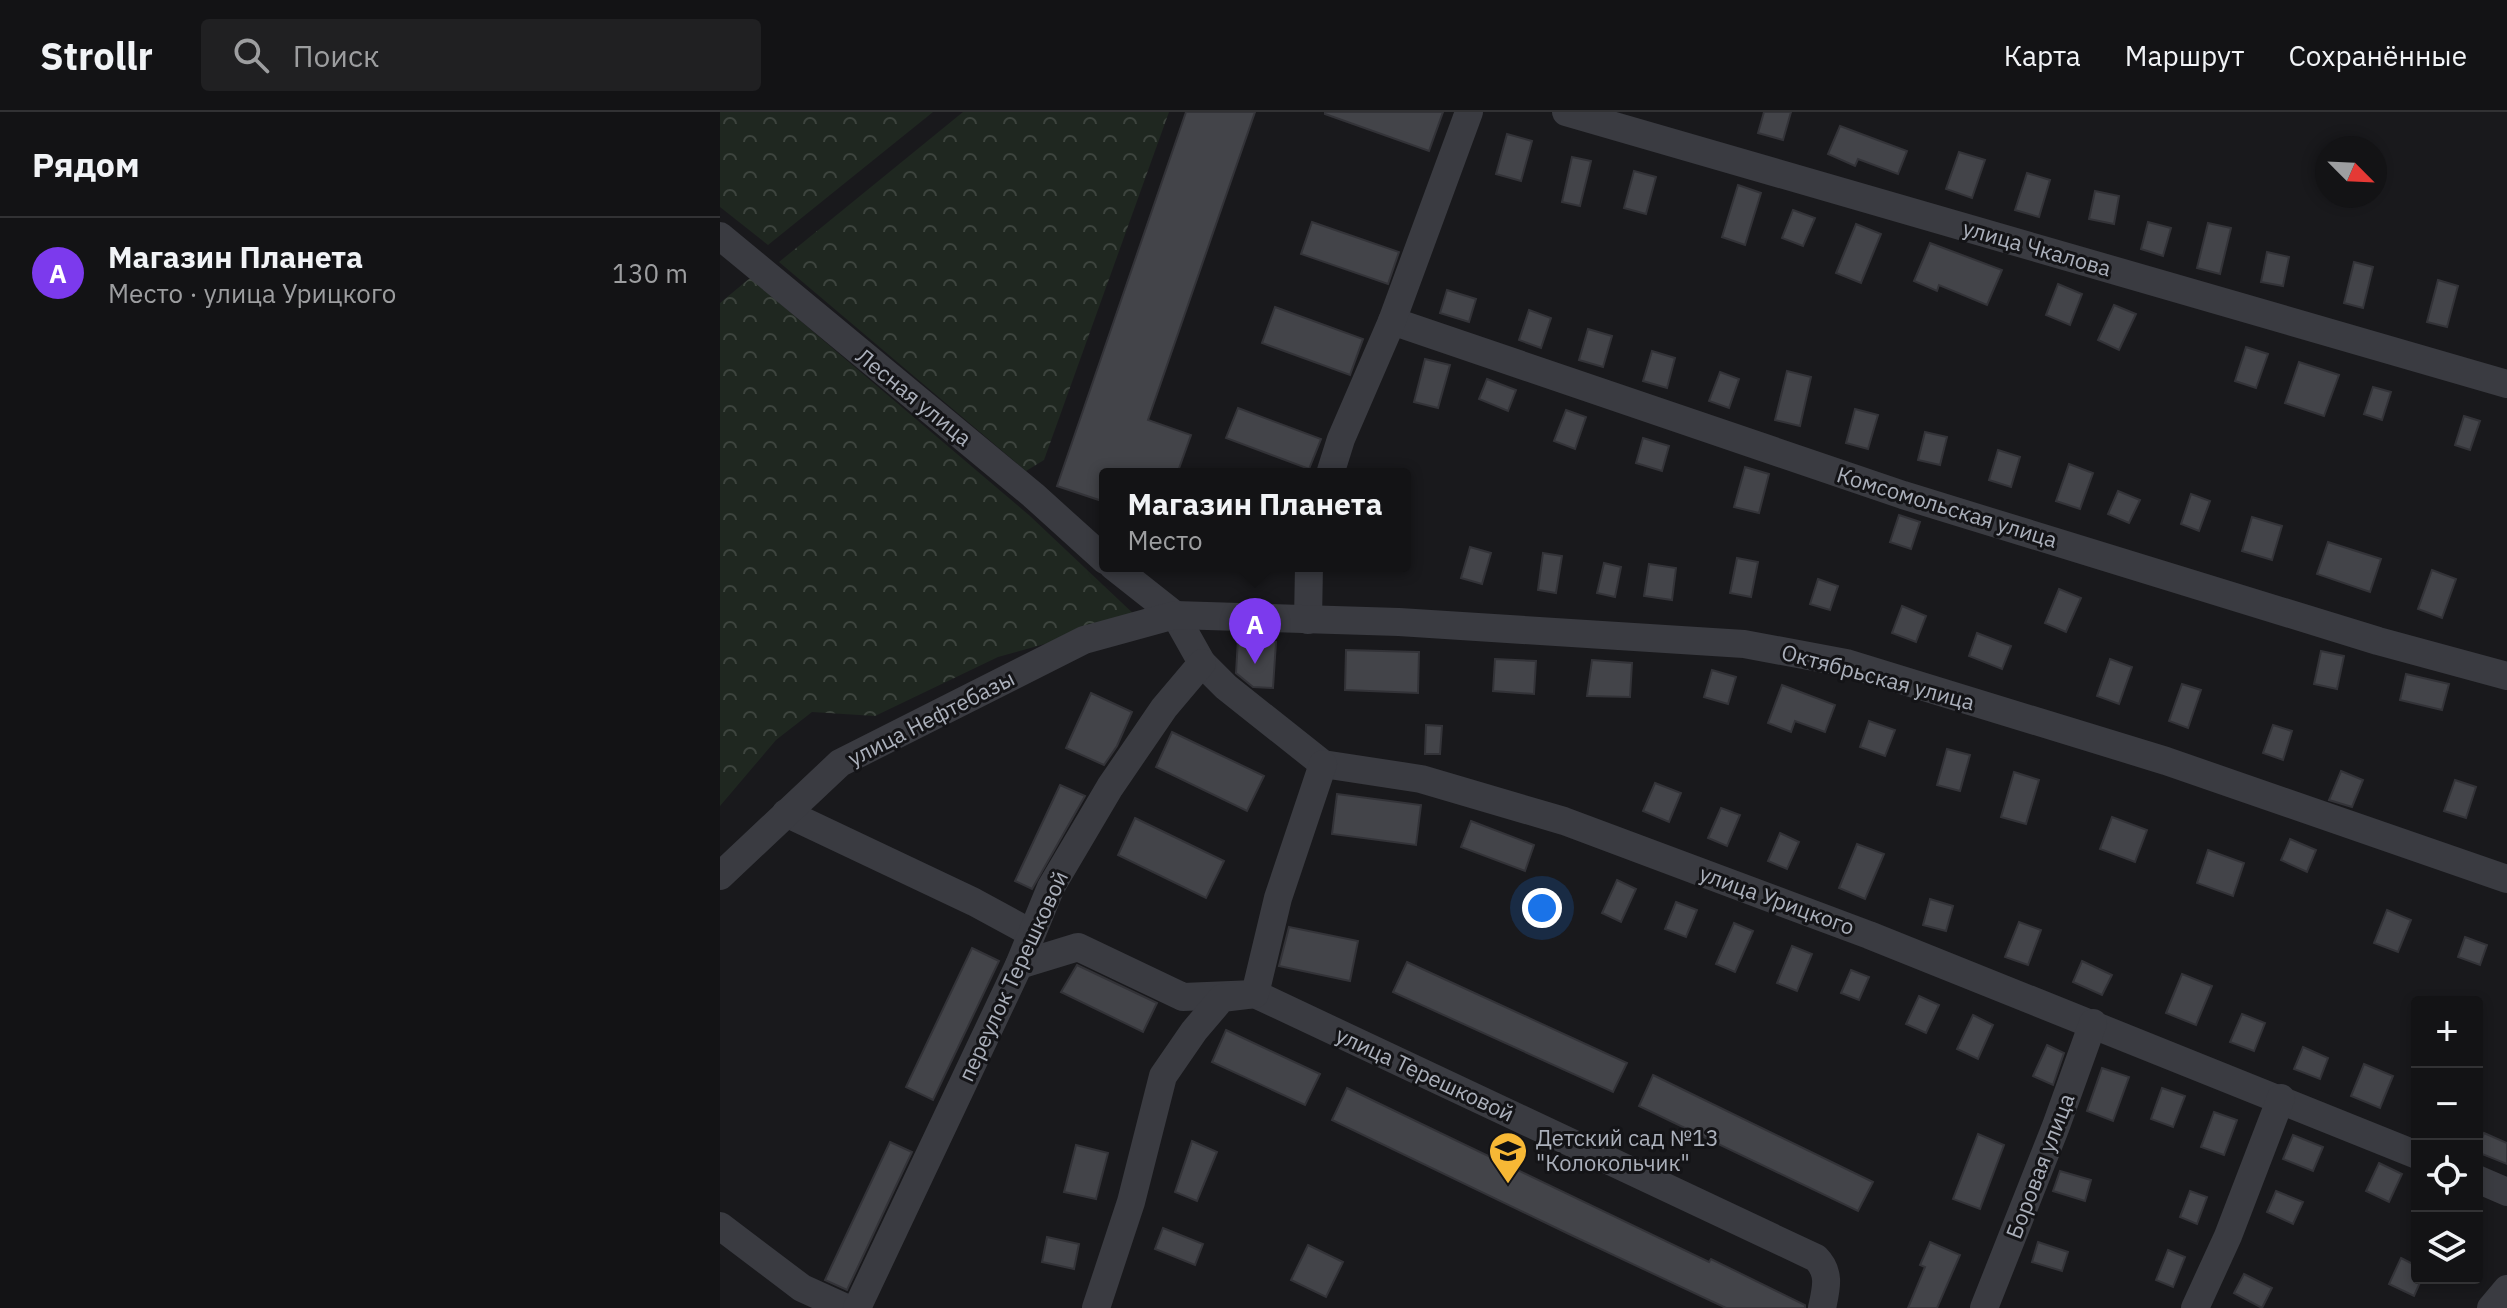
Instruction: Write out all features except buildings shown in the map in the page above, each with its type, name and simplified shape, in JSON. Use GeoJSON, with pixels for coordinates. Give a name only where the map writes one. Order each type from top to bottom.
{"type":"FeatureCollection","features":[{"type":"Feature","properties":{"kind":"street"},"geometry":{"type":"LineString","coordinates":[[1332,468],[1341,439],[1392,321],[1469,112]]}},
{"type":"Feature","properties":{"kind":"street","name":"улица Чкалова"},"geometry":{"type":"LineString","coordinates":[[1566,112],[2507,384]]}},
{"type":"Feature","properties":{"kind":"street","name":"Лесная улица"},"geometry":{"type":"LineString","coordinates":[[720,236],[1033,495],[1099,555]]}},
{"type":"Feature","properties":{"kind":"street","name":"Комсомольская улица"},"geometry":{"type":"LineString","coordinates":[[1392,321],[1903,495],[2378,641],[2507,676]]}},
{"type":"Feature","properties":{"kind":"street"},"geometry":{"type":"LineString","coordinates":[[1121,572],[1175,615]]}},
{"type":"Feature","properties":{"kind":"street"},"geometry":{"type":"LineString","coordinates":[[1308,620],[1309,572]]}},
{"type":"Feature","properties":{"kind":"street","name":"Октябрьская улица"},"geometry":{"type":"LineString","coordinates":[[1175,615],[1399,622],[1744,644],[1846,663],[2166,761],[2507,879]]}},
{"type":"Feature","properties":{"kind":"street","name":"улица Урицкого"},"geometry":{"type":"LineString","coordinates":[[1175,615],[1202,663],[1282,734],[1323,764],[1421,779],[1564,821],[1869,935],[2411,1152]]}},
{"type":"Feature","properties":{"kind":"street","name":"улица Нефтебазы"},"geometry":{"type":"LineString","coordinates":[[720,876],[840,763],[1084,640],[1175,615]]}},
{"type":"Feature","properties":{"kind":"street","name":"переулок Терешковой"},"geometry":{"type":"LineString","coordinates":[[857,1308],[1019,965],[1051,887],[1110,787],[1164,708],[1202,663]]}},
{"type":"Feature","properties":{"kind":"street"},"geometry":{"type":"LineString","coordinates":[[1096,1308],[1131,1202],[1163,1076],[1194,1031],[1222,998],[1255,994],[1278,898],[1323,764]]}},
{"type":"Feature","properties":{"kind":"street"},"geometry":{"type":"LineString","coordinates":[[786,813],[974,902],[1031,933]]}},
{"type":"Feature","properties":{"kind":"street","name":"улица Терешковой"},"geometry":{"type":"LineString","coordinates":[[1019,965],[1078,947],[1183,997],[1255,994],[1816,1258],[1825,1267],[1827,1287],[1822,1308]]}},
{"type":"Feature","properties":{"kind":"street","name":"Боровая улица"},"geometry":{"type":"LineString","coordinates":[[1984,1308],[2093,1023]]}},
{"type":"Feature","properties":{"kind":"street"},"geometry":{"type":"LineString","coordinates":[[2195,1308],[2228,1236],[2281,1098]]}},
{"type":"Feature","properties":{"kind":"street"},"geometry":{"type":"LineString","coordinates":[[2483,1182],[2507,1192]]}},
{"type":"Feature","properties":{"kind":"street"},"geometry":{"type":"LineString","coordinates":[[720,1226],[802,1288],[846,1308]]}},
{"type":"Feature","properties":{"kind":"street"},"geometry":{"type":"LineString","coordinates":[[2491,1308],[2507,1289]]}},
{"type":"Feature","properties":{"kind":"green space"},"geometry":{"type":"Polygon","coordinates":[[[720,112],[933,112],[768,245],[720,207],[720,112]]]}},
{"type":"Feature","properties":{"kind":"green space"},"geometry":{"type":"Polygon","coordinates":[[[963,112],[1169,112],[1044,460],[1026,471],[779,262],[963,112]]]}},
{"type":"Feature","properties":{"kind":"green space"},"geometry":{"type":"Polygon","coordinates":[[[750,278],[1030,516],[1138,618],[998,657],[875,716],[812,712],[776,740],[720,806],[720,303],[750,278]]]}},
{"type":"Feature","properties":{"kind":"place","name":"Магазин Планета"},"geometry":{"type":"Point","coordinates":[1255,664]}},
{"type":"Feature","properties":{"kind":"place","name":"Детский сад №13 \"Колокольчик\""},"geometry":{"type":"Point","coordinates":[1508,1185]}}]}
